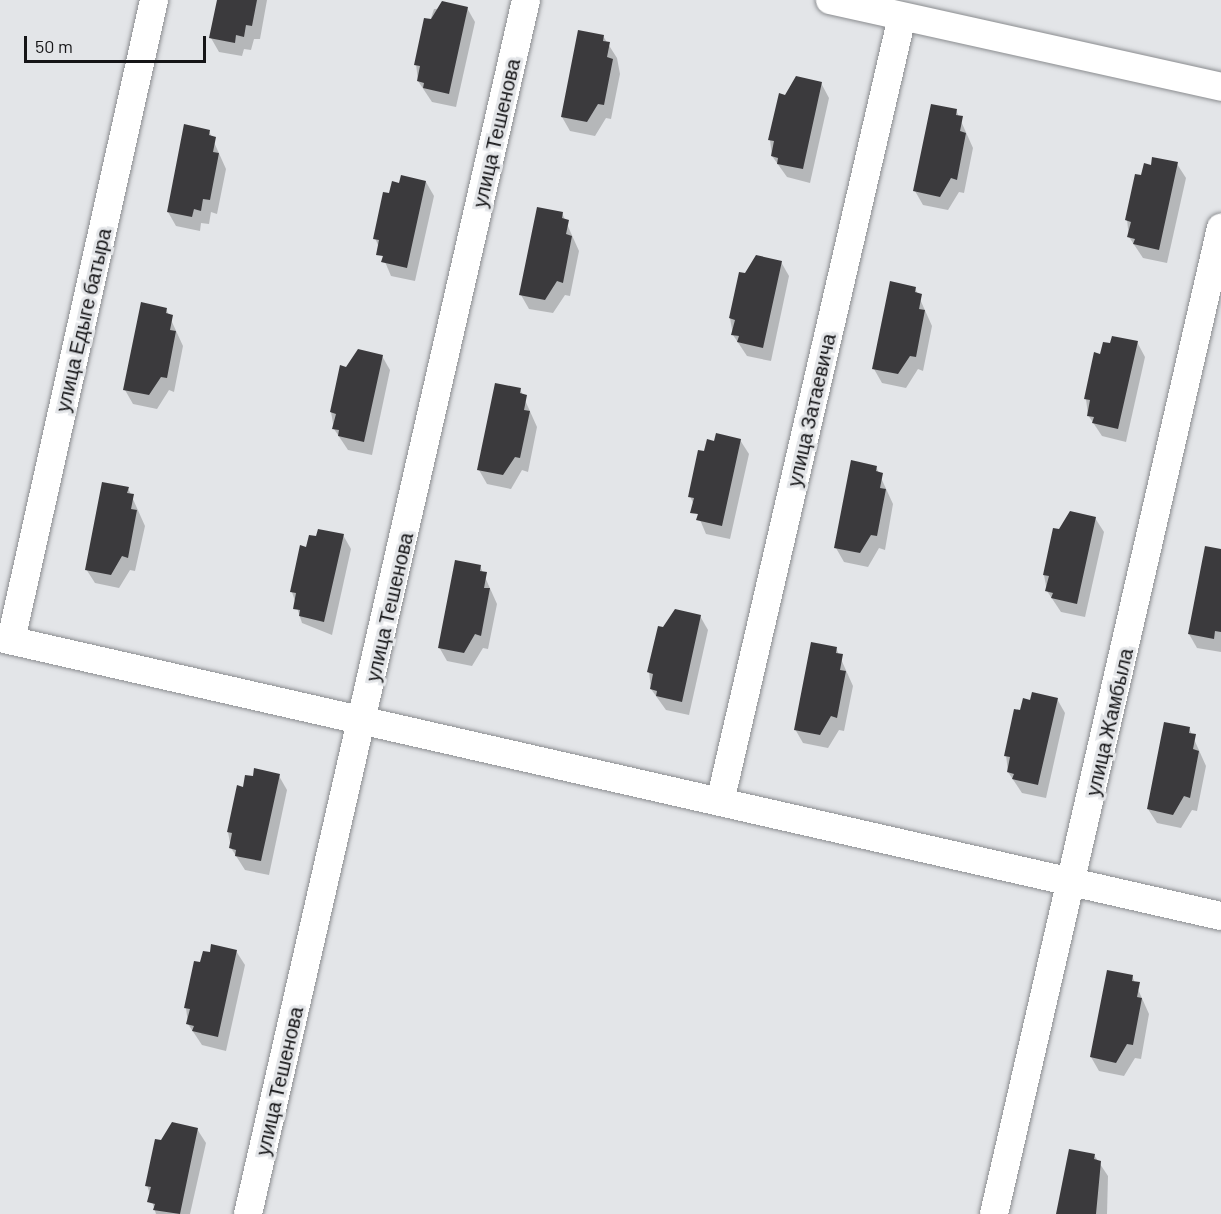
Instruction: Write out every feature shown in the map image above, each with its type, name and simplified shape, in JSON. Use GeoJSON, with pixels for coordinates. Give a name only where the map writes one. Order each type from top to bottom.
{"type":"FeatureCollection","features":[{"type":"Feature","properties":{"kind":"street","name":"улица Едыге батыра"},"geometry":{"type":"LineString","coordinates":[[6,639],[154,0]]}},
{"type":"Feature","properties":{"kind":"street","name":"улица Тешенова"},"geometry":{"type":"LineString","coordinates":[[248,1214],[363,725],[526,0]]}},
{"type":"Feature","properties":{"kind":"street"},"geometry":{"type":"LineString","coordinates":[[830,0],[1221,87]]}},
{"type":"Feature","properties":{"kind":"street","name":"улица Затаевича"},"geometry":{"type":"LineString","coordinates":[[720,802],[902,17]]}},
{"type":"Feature","properties":{"kind":"street","name":"улица Жамбыла"},"geometry":{"type":"LineString","coordinates":[[994,1214],[1073,881],[1221,228]]}},
{"type":"Feature","properties":{"kind":"street"},"geometry":{"type":"LineString","coordinates":[[6,639],[363,725],[720,802],[1221,916]]}},
{"type":"Feature","properties":{"kind":"building"},"geometry":{"type":"Polygon","coordinates":[[[217,0],[257,0],[252,26],[246,25],[244,37],[236,35],[235,43],[209,38],[217,0]]]}},
{"type":"Feature","properties":{"kind":"building"},"geometry":{"type":"Polygon","coordinates":[[[442,1],[468,7],[449,94],[423,88],[424,83],[417,81],[420,66],[414,65],[424,18],[431,19],[442,1]]]}},
{"type":"Feature","properties":{"kind":"building"},"geometry":{"type":"Polygon","coordinates":[[[578,30],[604,35],[603,41],[610,42],[607,57],[613,59],[604,105],[598,104],[587,122],[561,117],[578,30]]]}},
{"type":"Feature","properties":{"kind":"building"},"geometry":{"type":"Polygon","coordinates":[[[796,76],[822,82],[803,169],[777,164],[778,158],[771,156],[774,141],[768,140],[779,93],[785,95],[796,76]]]}},
{"type":"Feature","properties":{"kind":"building"},"geometry":{"type":"Polygon","coordinates":[[[931,104],[957,109],[956,115],[963,116],[960,131],[966,133],[957,180],[951,178],[940,197],[913,191],[931,104]]]}},
{"type":"Feature","properties":{"kind":"building"},"geometry":{"type":"Polygon","coordinates":[[[184,124],[210,130],[209,135],[216,137],[213,152],[219,153],[210,200],[203,199],[201,211],[194,209],[192,217],[167,212],[184,124]]]}},
{"type":"Feature","properties":{"kind":"building"},"geometry":{"type":"Polygon","coordinates":[[[1152,157],[1178,162],[1159,250],[1133,244],[1135,239],[1127,237],[1131,222],[1125,220],[1135,174],[1141,175],[1144,163],[1151,165],[1152,157]]]}},
{"type":"Feature","properties":{"kind":"building"},"geometry":{"type":"Polygon","coordinates":[[[401,175],[426,181],[407,268],[381,262],[383,256],[376,255],[379,240],[373,239],[383,192],[389,193],[392,181],[399,183],[401,175]]]}},
{"type":"Feature","properties":{"kind":"building"},"geometry":{"type":"Polygon","coordinates":[[[537,207],[563,212],[562,218],[569,220],[566,234],[572,236],[563,283],[557,281],[545,300],[519,295],[537,207]]]}},
{"type":"Feature","properties":{"kind":"building"},"geometry":{"type":"Polygon","coordinates":[[[756,255],[782,261],[763,348],[737,342],[739,336],[731,335],[735,320],[729,318],[739,272],[745,273],[756,255]]]}},
{"type":"Feature","properties":{"kind":"building"},"geometry":{"type":"Polygon","coordinates":[[[890,281],[916,287],[915,292],[922,294],[919,309],[925,310],[916,357],[910,356],[898,374],[872,369],[890,281]]]}},
{"type":"Feature","properties":{"kind":"building"},"geometry":{"type":"Polygon","coordinates":[[[141,302],[167,308],[166,313],[173,315],[170,330],[176,331],[167,378],[161,377],[149,395],[123,390],[141,302]]]}},
{"type":"Feature","properties":{"kind":"building"},"geometry":{"type":"Polygon","coordinates":[[[1112,336],[1138,341],[1118,429],[1092,423],[1094,417],[1087,416],[1090,400],[1084,399],[1094,352],[1100,354],[1103,342],[1110,343],[1112,336]]]}},
{"type":"Feature","properties":{"kind":"building"},"geometry":{"type":"Polygon","coordinates":[[[358,349],[383,355],[364,442],[338,436],[339,430],[332,429],[336,414],[330,412],[340,365],[346,367],[358,349]]]}},
{"type":"Feature","properties":{"kind":"building"},"geometry":{"type":"Polygon","coordinates":[[[495,383],[521,388],[520,393],[527,395],[524,410],[530,411],[520,458],[515,457],[503,475],[477,470],[495,383]]]}},
{"type":"Feature","properties":{"kind":"building"},"geometry":{"type":"Polygon","coordinates":[[[716,433],[741,439],[722,526],[696,520],[698,514],[690,513],[694,498],[688,497],[698,450],[704,451],[707,439],[714,441],[716,433]]]}},
{"type":"Feature","properties":{"kind":"building"},"geometry":{"type":"Polygon","coordinates":[[[851,460],[877,466],[876,471],[883,473],[880,488],[886,489],[877,536],[871,535],[860,553],[834,548],[851,460]]]}},
{"type":"Feature","properties":{"kind":"building"},"geometry":{"type":"Polygon","coordinates":[[[102,482],[129,487],[127,493],[134,494],[131,509],[137,510],[128,558],[122,556],[111,575],[85,570],[102,482]]]}},
{"type":"Feature","properties":{"kind":"building"},"geometry":{"type":"Polygon","coordinates":[[[1070,511],[1096,517],[1077,604],[1051,598],[1053,593],[1045,591],[1049,576],[1043,575],[1053,528],[1059,529],[1070,511]]]}},
{"type":"Feature","properties":{"kind":"building"},"geometry":{"type":"Polygon","coordinates":[[[318,529],[344,534],[324,622],[299,616],[300,610],[293,609],[296,593],[290,592],[300,545],[306,547],[309,535],[316,536],[318,529]]]}},
{"type":"Feature","properties":{"kind":"building"},"geometry":{"type":"Polygon","coordinates":[[[1205,546],[1221,549],[1221,632],[1215,631],[1214,639],[1188,634],[1205,546]]]}},
{"type":"Feature","properties":{"kind":"building"},"geometry":{"type":"Polygon","coordinates":[[[455,560],[481,565],[480,571],[487,572],[484,588],[490,588],[481,636],[475,634],[464,653],[438,648],[455,560]]]}},
{"type":"Feature","properties":{"kind":"building"},"geometry":{"type":"Polygon","coordinates":[[[675,609],[701,615],[682,702],[656,696],[657,691],[650,689],[653,674],[647,672],[658,626],[663,627],[675,609]]]}},
{"type":"Feature","properties":{"kind":"building"},"geometry":{"type":"Polygon","coordinates":[[[811,642],[837,647],[836,653],[843,654],[840,670],[846,671],[837,718],[831,716],[820,735],[794,730],[811,642]]]}},
{"type":"Feature","properties":{"kind":"building"},"geometry":{"type":"Polygon","coordinates":[[[1032,692],[1058,698],[1038,785],[1012,779],[1014,774],[1007,772],[1010,757],[1004,756],[1014,709],[1020,710],[1023,698],[1030,700],[1032,692]]]}},
{"type":"Feature","properties":{"kind":"building"},"geometry":{"type":"Polygon","coordinates":[[[1164,722],[1190,727],[1189,733],[1196,734],[1193,749],[1199,751],[1190,798],[1184,796],[1173,815],[1147,809],[1164,722]]]}},
{"type":"Feature","properties":{"kind":"building"},"geometry":{"type":"Polygon","coordinates":[[[254,768],[280,774],[261,861],[235,856],[236,850],[229,848],[232,833],[227,832],[237,785],[243,787],[245,775],[253,776],[254,768]]]}},
{"type":"Feature","properties":{"kind":"building"},"geometry":{"type":"Polygon","coordinates":[[[211,944],[237,950],[218,1037],[192,1031],[194,1026],[186,1024],[190,1009],[184,1008],[194,961],[200,962],[203,951],[210,952],[211,944]]]}},
{"type":"Feature","properties":{"kind":"building"},"geometry":{"type":"Polygon","coordinates":[[[1107,970],[1133,975],[1132,981],[1140,982],[1137,997],[1142,998],[1133,1045],[1127,1044],[1116,1063],[1090,1057],[1107,970]]]}},
{"type":"Feature","properties":{"kind":"building"},"geometry":{"type":"Polygon","coordinates":[[[172,1122],[198,1128],[180,1214],[153,1210],[155,1204],[147,1202],[151,1187],[145,1186],[155,1139],[161,1140],[172,1122]]]}},
{"type":"Feature","properties":{"kind":"building"},"geometry":{"type":"Polygon","coordinates":[[[1069,1149],[1095,1154],[1094,1159],[1101,1161],[1096,1214],[1056,1214],[1069,1149]]]}}]}
